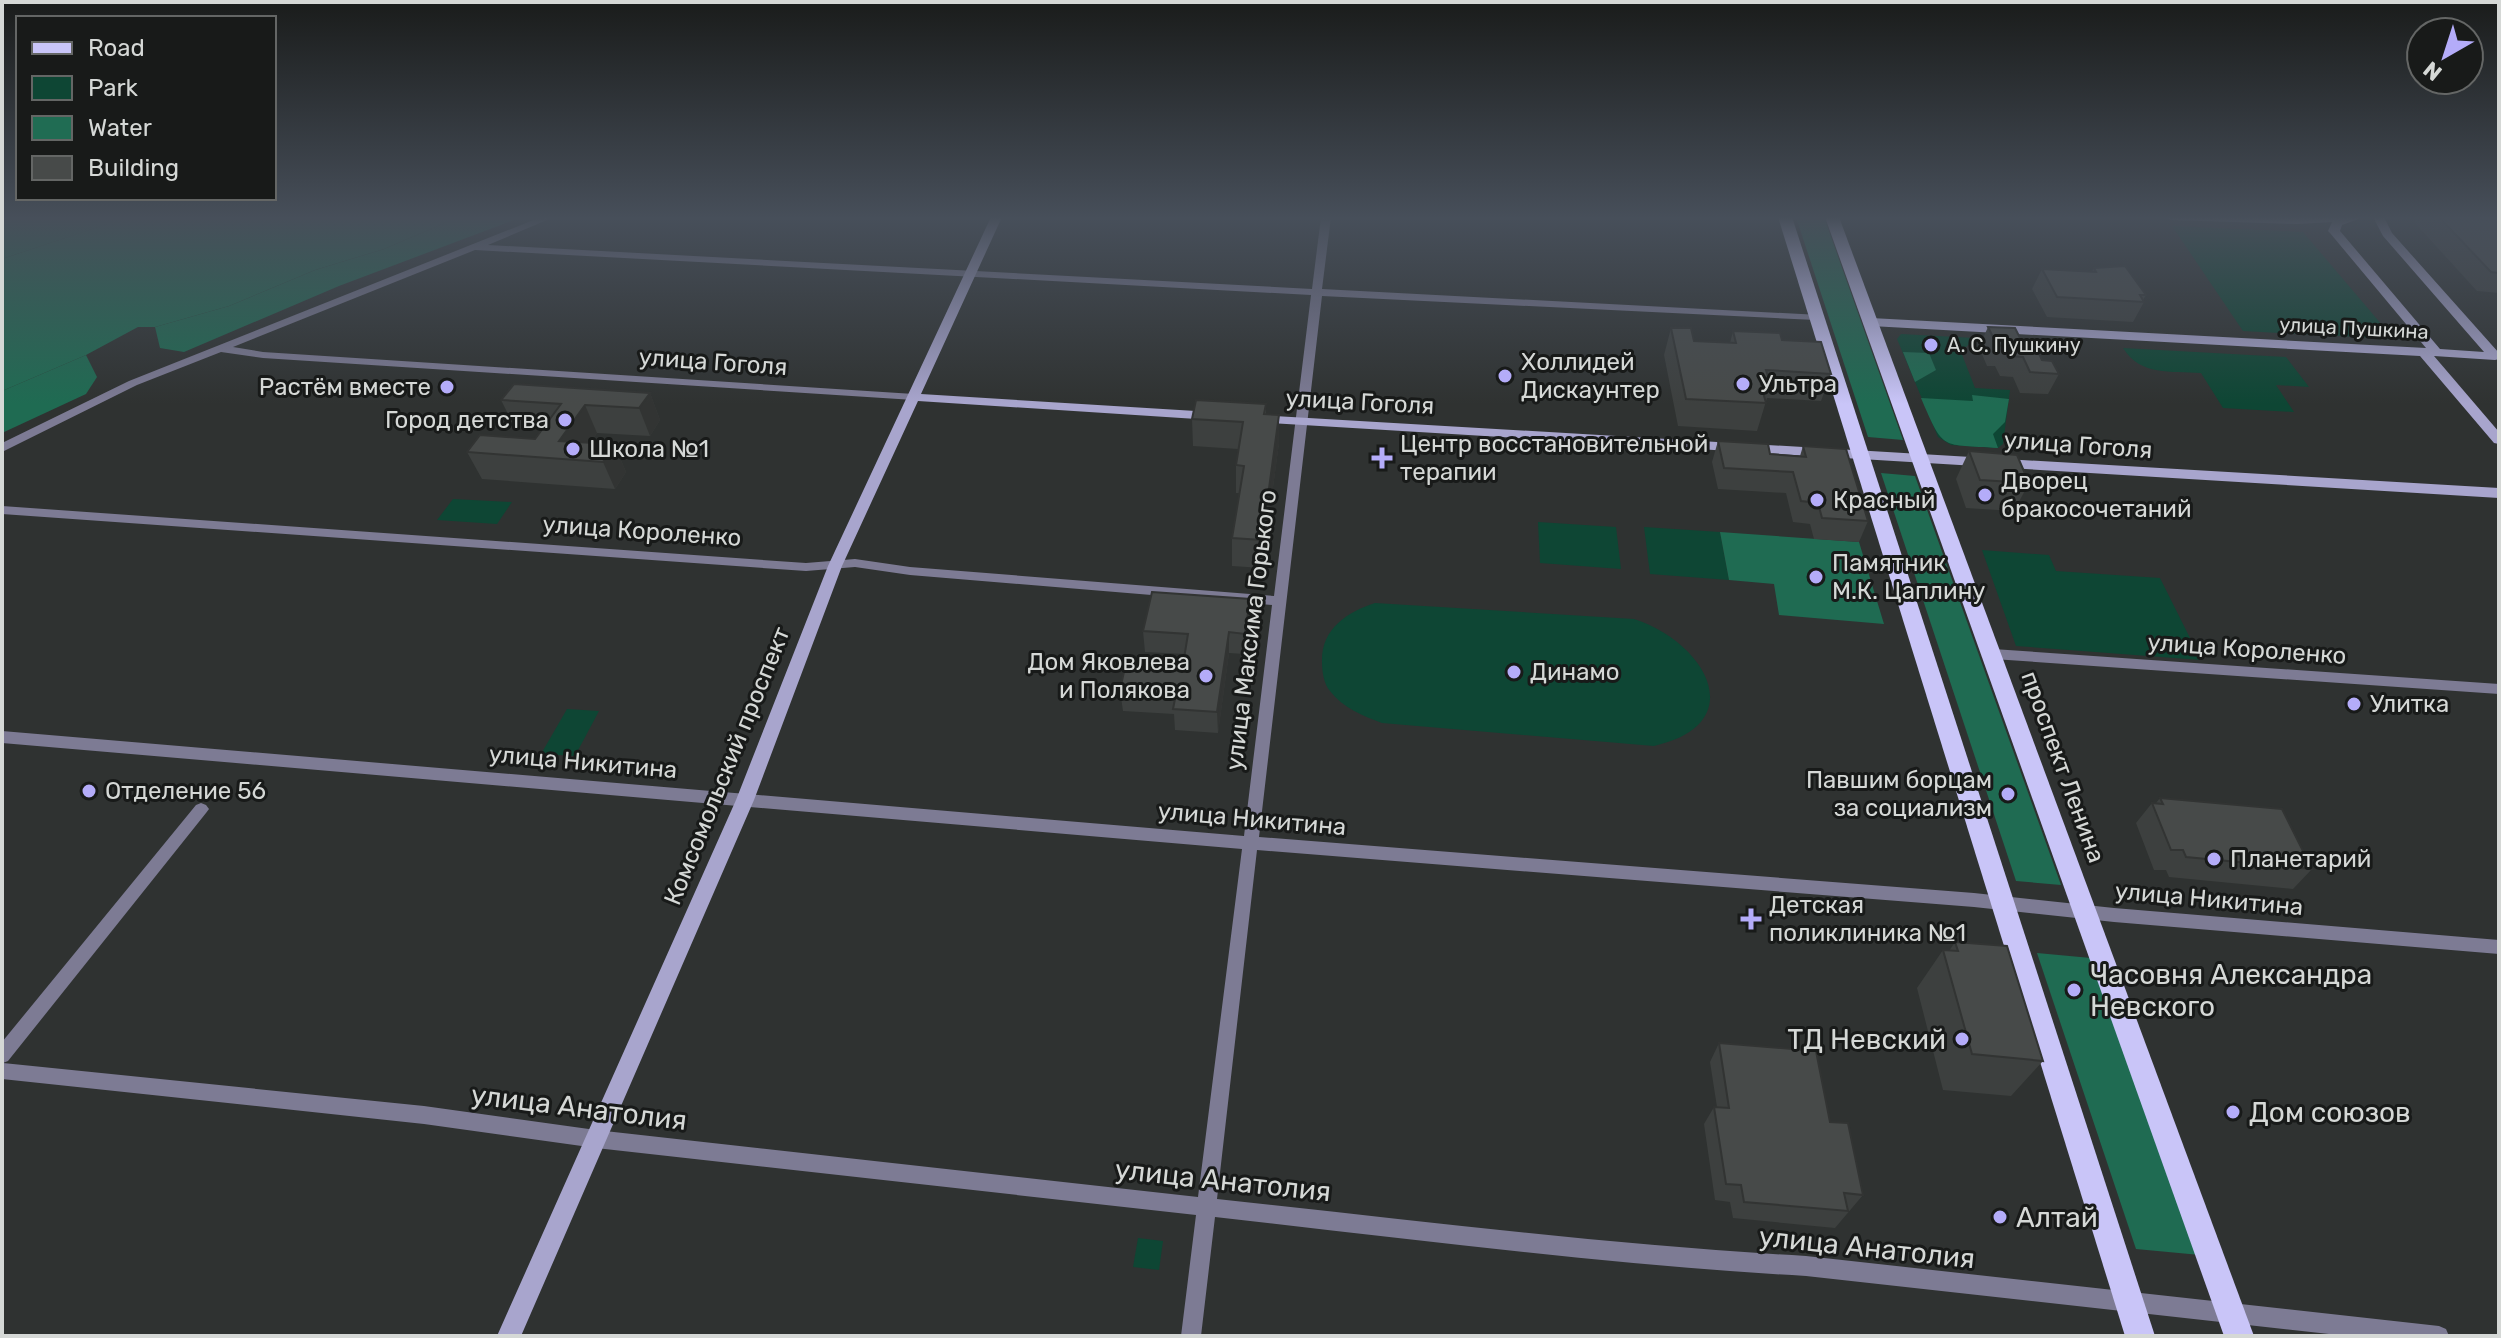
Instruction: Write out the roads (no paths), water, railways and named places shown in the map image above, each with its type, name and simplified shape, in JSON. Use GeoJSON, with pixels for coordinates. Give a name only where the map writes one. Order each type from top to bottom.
{"type":"FeatureCollection","features":[{"type":"Feature","properties":{"kind":"main road"},"geometry":{"type":"LineString","coordinates":[[1804,279],[2140,1336]]}},
{"type":"Feature","properties":{"kind":"main road","name":"проспект Ленина"},"geometry":{"type":"LineString","coordinates":[[1855,279],[2236,1325]]}},
{"type":"Feature","properties":{"kind":"street"},"geometry":{"type":"LineString","coordinates":[[2,448],[133,383],[389,279]]}},
{"type":"Feature","properties":{"kind":"street","name":"Комсомольский проспект"},"geometry":{"type":"LineString","coordinates":[[509,1336],[745,800],[835,566],[969,279]]}},
{"type":"Feature","properties":{"kind":"street"},"geometry":{"type":"LineString","coordinates":[[1056,279],[1816,317]]}},
{"type":"Feature","properties":{"kind":"street","name":"улица Максима Горького"},"geometry":{"type":"LineString","coordinates":[[1191,1336],[1318,279]]}},
{"type":"Feature","properties":{"kind":"street"},"geometry":{"type":"LineString","coordinates":[[2372,279],[2499,440]]}},
{"type":"Feature","properties":{"kind":"street"},"geometry":{"type":"LineString","coordinates":[[2428,279],[2497,356]]}},
{"type":"Feature","properties":{"kind":"street","name":"улица Пушкина"},"geometry":{"type":"LineString","coordinates":[[1871,322],[2497,356]]}},
{"type":"Feature","properties":{"kind":"street","name":"улица Гоголя"},"geometry":{"type":"LineString","coordinates":[[218,348],[263,355],[478,370],[2499,493]]}},
{"type":"Feature","properties":{"kind":"street","name":"улица Короленко"},"geometry":{"type":"LineString","coordinates":[[2,510],[806,567],[855,563],[910,571],[1277,601]]}},
{"type":"Feature","properties":{"kind":"street","name":"улица Короленко"},"geometry":{"type":"LineString","coordinates":[[1993,654],[2499,689]]}},
{"type":"Feature","properties":{"kind":"street","name":"улица Никитина"},"geometry":{"type":"LineString","coordinates":[[2,737],[2499,947]]}},
{"type":"Feature","properties":{"kind":"street"},"geometry":{"type":"LineString","coordinates":[[2,1055],[201,809]]}},
{"type":"Feature","properties":{"kind":"street","name":"улица Анатолия"},"geometry":{"type":"LineString","coordinates":[[2,1071],[424,1115],[596,1139],[1208,1207],[1702,1260],[1806,1266],[2129,1303],[2236,1325],[2439,1336]]}},
{"type":"Feature","properties":{"kind":"water"},"geometry":{"type":"Polygon","coordinates":[[[2,279],[292,279],[229,306],[155,327],[138,327],[86,355],[2,391],[2,279]]]}},
{"type":"Feature","properties":{"kind":"place","name":"А. С. Пушкину"},"geometry":{"type":"Point","coordinates":[1931,345]}},
{"type":"Feature","properties":{"kind":"place","name":"Холлидей Дискаунтер"},"geometry":{"type":"Point","coordinates":[1505,376]}},
{"type":"Feature","properties":{"kind":"place","name":"Ультра"},"geometry":{"type":"Point","coordinates":[1743,384]}},
{"type":"Feature","properties":{"kind":"place","name":"Растём вместе"},"geometry":{"type":"Point","coordinates":[447,387]}},
{"type":"Feature","properties":{"kind":"place","name":"Город детства"},"geometry":{"type":"Point","coordinates":[565,420]}},
{"type":"Feature","properties":{"kind":"place","name":"Школа №1"},"geometry":{"type":"Point","coordinates":[573,449]}},
{"type":"Feature","properties":{"kind":"place","name":"Центр восстановительной терапии"},"geometry":{"type":"Point","coordinates":[1382,458]}},
{"type":"Feature","properties":{"kind":"place","name":"Дворец бракосочетаний"},"geometry":{"type":"Point","coordinates":[1985,495]}},
{"type":"Feature","properties":{"kind":"place","name":"Красный"},"geometry":{"type":"Point","coordinates":[1817,500]}},
{"type":"Feature","properties":{"kind":"place","name":"Памятник М.К. Цаплину"},"geometry":{"type":"Point","coordinates":[1816,577]}},
{"type":"Feature","properties":{"kind":"place","name":"Динамо"},"geometry":{"type":"Point","coordinates":[1514,672]}},
{"type":"Feature","properties":{"kind":"place","name":"Дом Яковлева и Полякова"},"geometry":{"type":"Point","coordinates":[1206,676]}},
{"type":"Feature","properties":{"kind":"place","name":"Улитка"},"geometry":{"type":"Point","coordinates":[2354,704]}},
{"type":"Feature","properties":{"kind":"place","name":"Отделение 56"},"geometry":{"type":"Point","coordinates":[89,791]}},
{"type":"Feature","properties":{"kind":"place","name":"Павшим борцам за социализм"},"geometry":{"type":"Point","coordinates":[2008,794]}},
{"type":"Feature","properties":{"kind":"place","name":"Планетарий"},"geometry":{"type":"Point","coordinates":[2214,859]}},
{"type":"Feature","properties":{"kind":"place","name":"Детская поликлиника №1"},"geometry":{"type":"Point","coordinates":[1751,919]}},
{"type":"Feature","properties":{"kind":"place","name":"Часовня Александра Невского"},"geometry":{"type":"Point","coordinates":[2074,990]}},
{"type":"Feature","properties":{"kind":"place","name":"ТД Невский"},"geometry":{"type":"Point","coordinates":[1962,1039]}},
{"type":"Feature","properties":{"kind":"place","name":"Дом союзов"},"geometry":{"type":"Point","coordinates":[2233,1112]}},
{"type":"Feature","properties":{"kind":"place","name":"Алтай"},"geometry":{"type":"Point","coordinates":[2000,1217]}}]}
